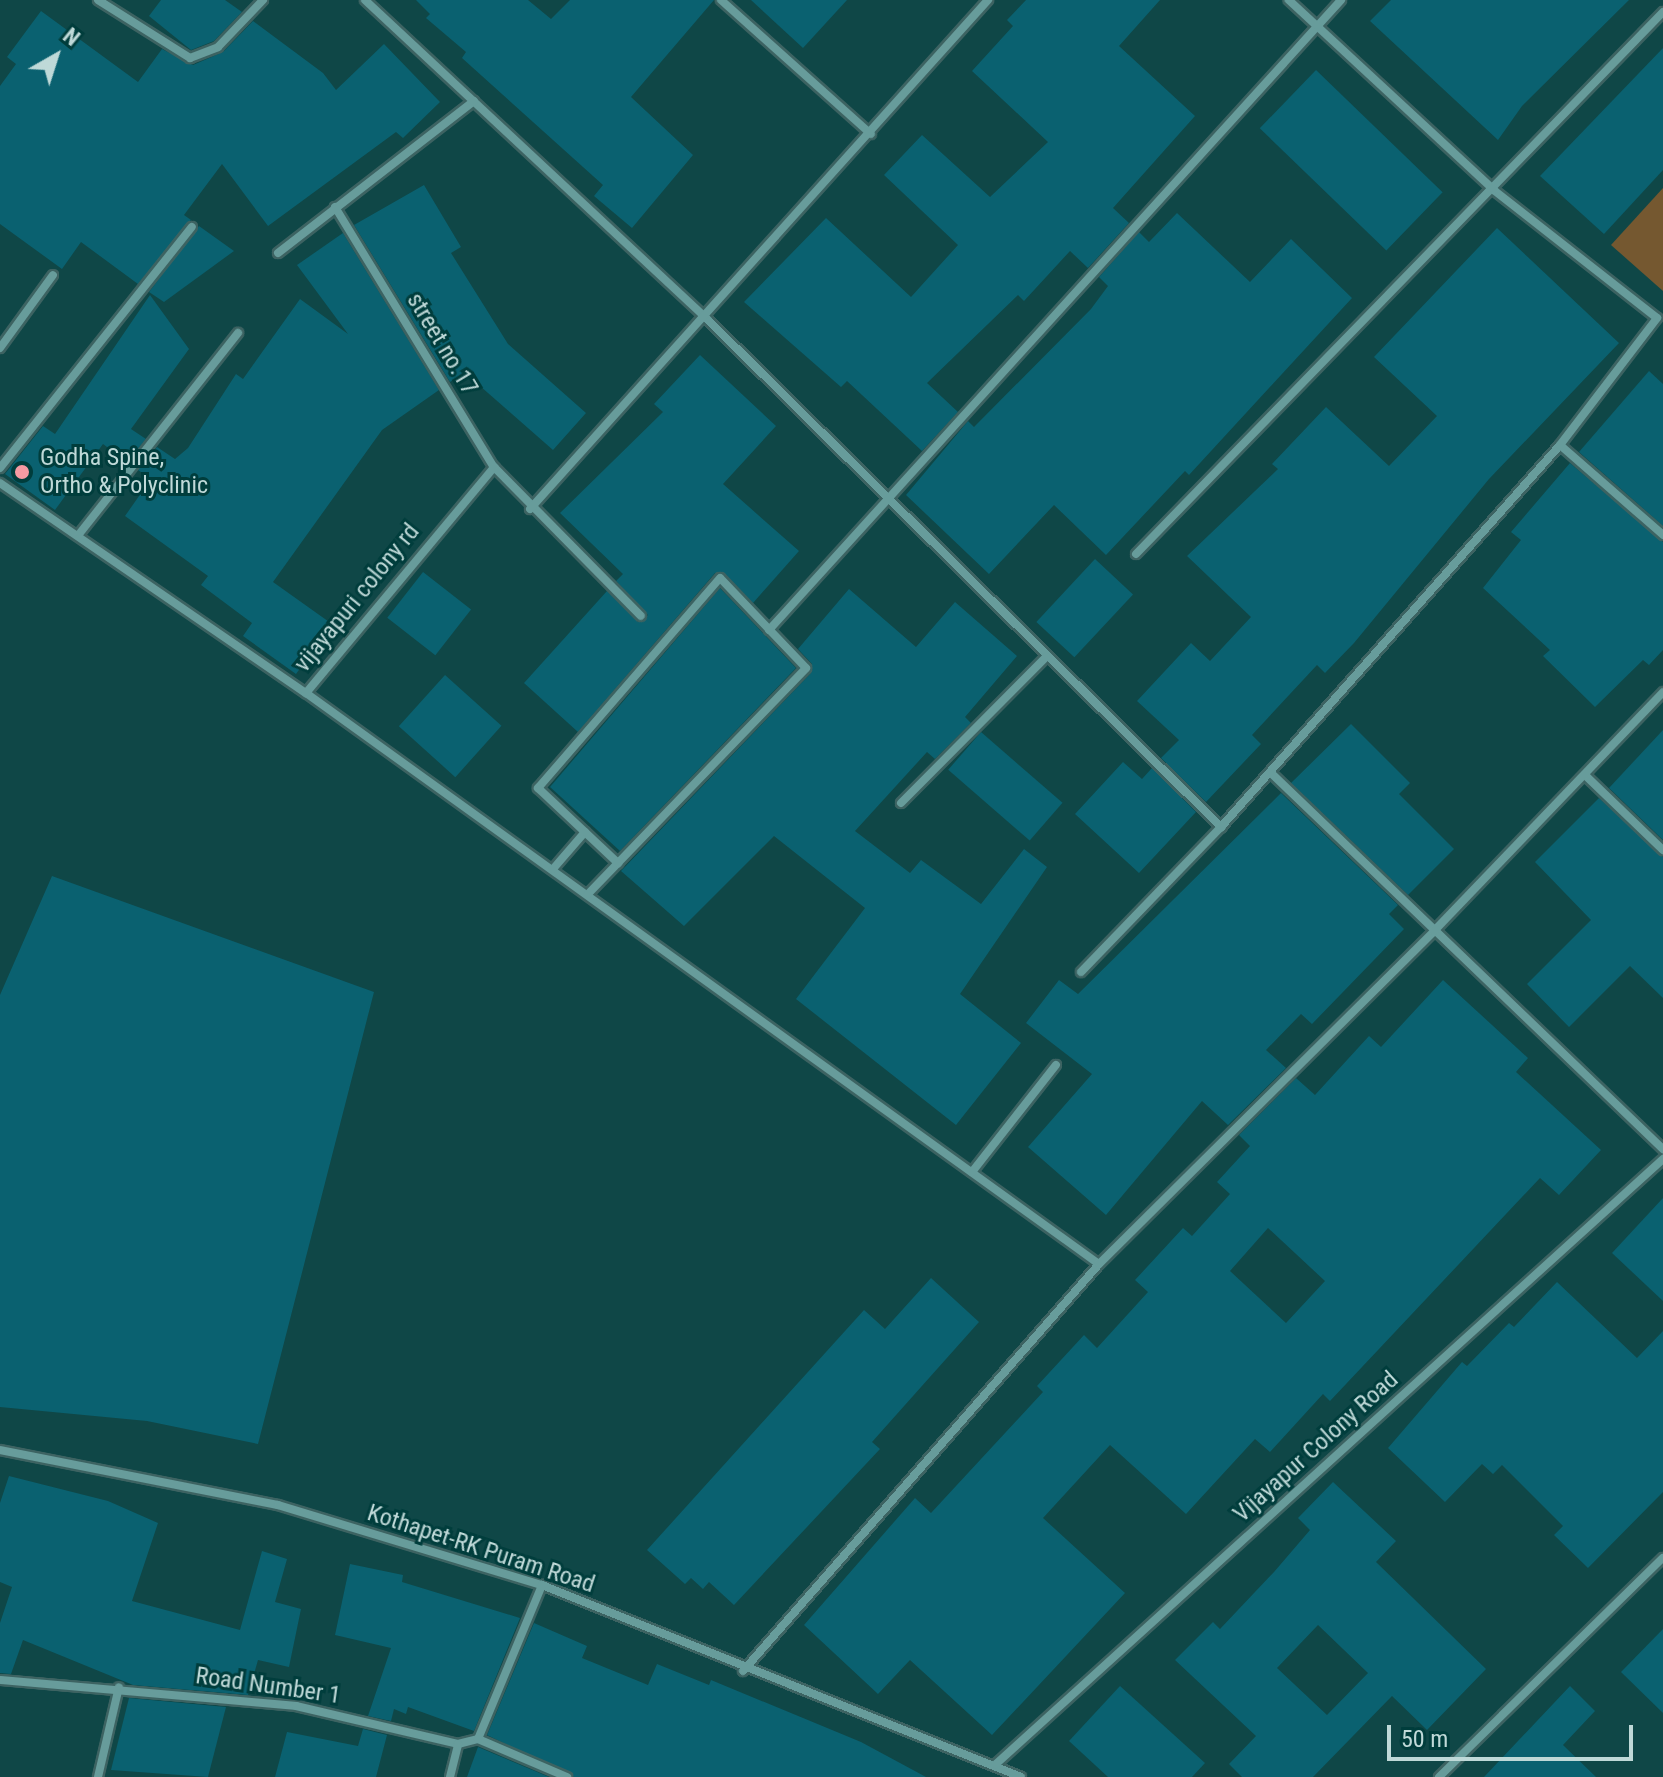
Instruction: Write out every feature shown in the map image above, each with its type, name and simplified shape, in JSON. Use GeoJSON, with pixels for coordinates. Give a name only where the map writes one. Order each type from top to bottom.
{"type":"FeatureCollection","features":[{"type":"Feature","properties":{"kind":"street"},"geometry":{"type":"LineString","coordinates":[[98,0],[190,58],[218,47],[263,0]]}},
{"type":"Feature","properties":{"kind":"street"},"geometry":{"type":"LineString","coordinates":[[365,0],[707,319],[885,500],[1221,827]]}},
{"type":"Feature","properties":{"kind":"street"},"geometry":{"type":"LineString","coordinates":[[721,0],[871,134]]}},
{"type":"Feature","properties":{"kind":"street"},"geometry":{"type":"LineString","coordinates":[[530,509],[707,319],[988,0]]}},
{"type":"Feature","properties":{"kind":"street"},"geometry":{"type":"LineString","coordinates":[[1081,972],[1221,827],[1560,445],[1657,318],[1494,190],[1289,0]]}},
{"type":"Feature","properties":{"kind":"street"},"geometry":{"type":"LineString","coordinates":[[769,630],[1341,0]]}},
{"type":"Feature","properties":{"kind":"street"},"geometry":{"type":"LineString","coordinates":[[1136,554],[1494,190],[1663,12]]}},
{"type":"Feature","properties":{"kind":"street"},"geometry":{"type":"LineString","coordinates":[[278,253],[474,101]]}},
{"type":"Feature","properties":{"kind":"street","name":"street no.17"},"geometry":{"type":"LineString","coordinates":[[335,207],[494,467],[519,499],[641,616]]}},
{"type":"Feature","properties":{"kind":"street"},"geometry":{"type":"LineString","coordinates":[[0,468],[192,227]]}},
{"type":"Feature","properties":{"kind":"street"},"geometry":{"type":"LineString","coordinates":[[0,348],[53,275]]}},
{"type":"Feature","properties":{"kind":"street"},"geometry":{"type":"LineString","coordinates":[[80,533],[238,333]]}},
{"type":"Feature","properties":{"kind":"street"},"geometry":{"type":"LineString","coordinates":[[1560,445],[1663,535]]}},
{"type":"Feature","properties":{"kind":"street","name":"vijayapuri colony rd"},"geometry":{"type":"LineString","coordinates":[[306,693],[494,467]]}},
{"type":"Feature","properties":{"kind":"street"},"geometry":{"type":"LineString","coordinates":[[0,483],[80,533],[306,693],[1099,1264]]}},
{"type":"Feature","properties":{"kind":"street"},"geometry":{"type":"LineString","coordinates":[[588,894],[618,863],[806,668],[720,578],[538,788],[618,863]]}},
{"type":"Feature","properties":{"kind":"street"},"geometry":{"type":"LineString","coordinates":[[901,803],[1046,657]]}},
{"type":"Feature","properties":{"kind":"street"},"geometry":{"type":"LineString","coordinates":[[743,1671],[1099,1264],[1434,931],[1586,776],[1663,692]]}},
{"type":"Feature","properties":{"kind":"street"},"geometry":{"type":"LineString","coordinates":[[1270,772],[1663,1149]]}},
{"type":"Feature","properties":{"kind":"street"},"geometry":{"type":"LineString","coordinates":[[1586,776],[1663,850]]}},
{"type":"Feature","properties":{"kind":"street"},"geometry":{"type":"LineString","coordinates":[[553,869],[585,832]]}},
{"type":"Feature","properties":{"kind":"street"},"geometry":{"type":"LineString","coordinates":[[972,1172],[1056,1065]]}},
{"type":"Feature","properties":{"kind":"street","name":"Vijayapur Colony Road"},"geometry":{"type":"LineString","coordinates":[[996,1764],[1663,1159]]}},
{"type":"Feature","properties":{"kind":"street","name":"Kothapet-RK Puram Road"},"geometry":{"type":"LineString","coordinates":[[0,1450],[278,1505],[542,1585],[743,1671],[996,1764],[1021,1777]]}},
{"type":"Feature","properties":{"kind":"street"},"geometry":{"type":"LineString","coordinates":[[1439,1777],[1663,1558]]}},
{"type":"Feature","properties":{"kind":"street"},"geometry":{"type":"LineString","coordinates":[[542,1585],[478,1739],[567,1777]]}},
{"type":"Feature","properties":{"kind":"street","name":"Road Number 1"},"geometry":{"type":"LineString","coordinates":[[0,1680],[119,1687],[296,1706],[458,1744],[478,1739]]}},
{"type":"Feature","properties":{"kind":"street"},"geometry":{"type":"LineString","coordinates":[[98,1777],[119,1687]]}},
{"type":"Feature","properties":{"kind":"street"},"geometry":{"type":"LineString","coordinates":[[450,1777],[458,1744]]}},
{"type":"Feature","properties":{"kind":"shaded area"},"geometry":{"type":"Polygon","coordinates":[[[1663,188],[1663,291],[1611,245],[1663,188]]]}},
{"type":"Feature","properties":{"kind":"building"},"geometry":{"type":"Polygon","coordinates":[[[161,0],[225,0],[242,12],[214,41],[191,50],[149,16],[161,0]]]}},
{"type":"Feature","properties":{"kind":"building"},"geometry":{"type":"Polygon","coordinates":[[[416,0],[528,0],[551,19],[570,0],[714,0],[631,97],[693,155],[632,228],[594,196],[603,185],[462,58],[466,52],[426,18],[430,14],[416,0]]]}},
{"type":"Feature","properties":{"kind":"building"},"geometry":{"type":"Polygon","coordinates":[[[751,0],[847,0],[803,48],[751,0]]]}},
{"type":"Feature","properties":{"kind":"building"},"geometry":{"type":"Polygon","coordinates":[[[1026,0],[1160,0],[1119,46],[1195,116],[1113,208],[1129,223],[1088,268],[1070,251],[1024,301],[1018,295],[927,383],[958,412],[922,451],[847,381],[841,387],[744,302],[826,218],[911,297],[958,245],[884,175],[922,135],[990,197],[1048,142],[972,71],[1013,26],[1007,20],[1026,0]]]}},
{"type":"Feature","properties":{"kind":"building"},"geometry":{"type":"Polygon","coordinates":[[[1391,0],[1629,0],[1522,106],[1498,140],[1370,21],[1391,0]]]}},
{"type":"Feature","properties":{"kind":"building"},"geometry":{"type":"Polygon","coordinates":[[[41,11],[138,82],[162,49],[193,65],[223,52],[253,21],[323,73],[336,90],[384,44],[440,102],[403,138],[396,132],[268,226],[222,164],[184,215],[191,220],[138,284],[81,242],[62,269],[0,224],[0,86],[16,64],[7,57],[41,11]]]}},
{"type":"Feature","properties":{"kind":"building"},"geometry":{"type":"Polygon","coordinates":[[[1663,48],[1663,170],[1604,234],[1540,176],[1663,48]]]}},
{"type":"Feature","properties":{"kind":"building"},"geometry":{"type":"Polygon","coordinates":[[[1316,70],[1443,192],[1386,251],[1260,128],[1316,70]]]}},
{"type":"Feature","properties":{"kind":"building"},"geometry":{"type":"Polygon","coordinates":[[[424,185],[461,247],[451,253],[508,344],[586,413],[553,450],[464,372],[450,382],[354,225],[424,185]]]}},
{"type":"Feature","properties":{"kind":"building"},"geometry":{"type":"Polygon","coordinates":[[[1177,213],[1250,282],[1291,239],[1352,298],[1189,475],[1185,471],[1106,555],[1054,505],[989,574],[906,495],[968,421],[974,427],[1091,309],[1108,286],[1099,277],[1139,232],[1149,242],[1177,213]]]}},
{"type":"Feature","properties":{"kind":"building"},"geometry":{"type":"Polygon","coordinates":[[[199,226],[234,251],[164,302],[149,292],[199,226]]]}},
{"type":"Feature","properties":{"kind":"building"},"geometry":{"type":"Polygon","coordinates":[[[1497,228],[1619,343],[1489,479],[1354,643],[1325,673],[1317,665],[1252,735],[1261,744],[1206,802],[1161,758],[1179,740],[1137,701],[1191,643],[1210,661],[1251,617],[1187,556],[1278,469],[1272,464],[1326,407],[1389,466],[1437,416],[1374,357],[1497,228]]]}},
{"type":"Feature","properties":{"kind":"building"},"geometry":{"type":"Polygon","coordinates":[[[343,233],[439,390],[382,430],[273,582],[332,624],[296,674],[243,636],[252,623],[201,585],[208,576],[125,516],[151,479],[138,470],[157,447],[175,459],[188,448],[236,374],[243,379],[300,299],[348,334],[297,265],[343,233]]]}},
{"type":"Feature","properties":{"kind":"building"},"geometry":{"type":"Polygon","coordinates":[[[150,295],[189,349],[131,429],[146,439],[127,462],[103,444],[55,510],[5,474],[43,426],[55,434],[150,295]]]}},
{"type":"Feature","properties":{"kind":"building"},"geometry":{"type":"Polygon","coordinates":[[[700,355],[776,426],[723,484],[799,551],[753,603],[724,573],[715,573],[578,732],[524,683],[607,591],[638,622],[648,615],[616,581],[623,574],[560,513],[663,412],[654,404],[700,355]]]}},
{"type":"Feature","properties":{"kind":"building"},"geometry":{"type":"Polygon","coordinates":[[[1649,371],[1663,384],[1663,526],[1579,452],[1649,371]]]}},
{"type":"Feature","properties":{"kind":"building"},"geometry":{"type":"Polygon","coordinates":[[[1570,463],[1663,542],[1663,650],[1649,665],[1643,660],[1595,707],[1543,656],[1550,650],[1483,588],[1521,540],[1511,532],[1570,463]]]}},
{"type":"Feature","properties":{"kind":"building"},"geometry":{"type":"Polygon","coordinates":[[[1095,559],[1133,594],[1074,657],[1036,622],[1095,559]]]}},
{"type":"Feature","properties":{"kind":"building"},"geometry":{"type":"Polygon","coordinates":[[[423,572],[471,610],[435,655],[387,618],[423,572]]]}},
{"type":"Feature","properties":{"kind":"building"},"geometry":{"type":"Polygon","coordinates":[[[720,588],[796,668],[620,851],[550,787],[720,588]]]}},
{"type":"Feature","properties":{"kind":"building"},"geometry":{"type":"Polygon","coordinates":[[[849,589],[916,647],[955,602],[1017,656],[965,717],[971,723],[935,759],[927,752],[855,831],[910,873],[921,860],[981,904],[1024,849],[1047,867],[960,994],[1021,1043],[956,1125],[796,999],[865,908],[774,836],[684,926],[621,871],[811,673],[812,664],[798,649],[849,589]]]}},
{"type":"Feature","properties":{"kind":"building"},"geometry":{"type":"Polygon","coordinates":[[[445,675],[501,726],[455,777],[399,726],[445,675]]]}},
{"type":"Feature","properties":{"kind":"building"},"geometry":{"type":"Polygon","coordinates":[[[1351,724],[1410,783],[1399,794],[1454,849],[1408,895],[1291,783],[1351,724]]]}},
{"type":"Feature","properties":{"kind":"building"},"geometry":{"type":"Polygon","coordinates":[[[1663,730],[1663,840],[1609,788],[1663,730]]]}},
{"type":"Feature","properties":{"kind":"building"},"geometry":{"type":"Polygon","coordinates":[[[981,732],[1063,803],[1030,841],[948,770],[981,732]]]}},
{"type":"Feature","properties":{"kind":"building"},"geometry":{"type":"Polygon","coordinates":[[[1123,762],[1142,779],[1152,768],[1196,812],[1139,873],[1075,814],[1123,762]]]}},
{"type":"Feature","properties":{"kind":"building"},"geometry":{"type":"Polygon","coordinates":[[[1281,793],[1398,905],[1389,914],[1404,929],[1312,1024],[1301,1014],[1266,1050],[1286,1068],[1228,1125],[1202,1101],[1106,1215],[1028,1147],[1092,1074],[1026,1023],[1059,980],[1078,994],[1281,793]]]}},
{"type":"Feature","properties":{"kind":"building"},"geometry":{"type":"Polygon","coordinates":[[[1599,798],[1663,857],[1663,998],[1630,966],[1569,1027],[1527,984],[1591,920],[1535,862],[1599,798]]]}},
{"type":"Feature","properties":{"kind":"building"},"geometry":{"type":"Polygon","coordinates":[[[52,876],[374,992],[258,1444],[147,1421],[0,1407],[0,995],[52,876]]]}},
{"type":"Feature","properties":{"kind":"building"},"geometry":{"type":"Polygon","coordinates":[[[1443,980],[1528,1058],[1516,1072],[1601,1150],[1559,1195],[1540,1178],[1330,1401],[1323,1394],[1270,1452],[1255,1439],[1186,1514],[1110,1445],[1043,1518],[1125,1593],[992,1735],[910,1660],[878,1694],[804,1625],[915,1498],[931,1513],[1043,1392],[1037,1386],[1084,1335],[1097,1348],[1148,1292],[1135,1280],[1183,1228],[1192,1236],[1230,1194],[1217,1182],[1250,1146],[1239,1135],[1296,1078],[1315,1095],[1369,1036],[1381,1047],[1443,980]],[[1268,1228],[1230,1271],[1286,1323],[1325,1281],[1268,1228]]]}},
{"type":"Feature","properties":{"kind":"building"},"geometry":{"type":"Polygon","coordinates":[[[1663,1198],[1663,1301],[1612,1253],[1663,1198]]]}},
{"type":"Feature","properties":{"kind":"building"},"geometry":{"type":"Polygon","coordinates":[[[931,1278],[979,1322],[872,1442],[880,1449],[734,1605],[709,1582],[703,1589],[691,1578],[685,1584],[647,1550],[864,1310],[885,1329],[931,1278]]]}},
{"type":"Feature","properties":{"kind":"building"},"geometry":{"type":"Polygon","coordinates":[[[1557,1282],[1637,1358],[1663,1331],[1663,1492],[1588,1568],[1554,1535],[1563,1526],[1502,1465],[1493,1474],[1482,1464],[1445,1502],[1388,1448],[1462,1362],[1467,1366],[1509,1323],[1514,1327],[1557,1282]]]}},
{"type":"Feature","properties":{"kind":"building"},"geometry":{"type":"Polygon","coordinates":[[[9,1476],[108,1501],[158,1523],[132,1601],[240,1630],[262,1551],[287,1559],[275,1602],[301,1609],[289,1667],[258,1660],[248,1695],[133,1685],[23,1640],[11,1674],[0,1673],[0,1623],[12,1587],[0,1582],[0,1503],[9,1476]]]}},
{"type":"Feature","properties":{"kind":"building"},"geometry":{"type":"Polygon","coordinates":[[[1333,1482],[1396,1541],[1376,1562],[1486,1669],[1427,1730],[1392,1696],[1313,1777],[1242,1777],[1229,1764],[1256,1736],[1175,1660],[1213,1622],[1220,1629],[1274,1572],[1310,1530],[1298,1518],[1333,1482]],[[1318,1625],[1277,1668],[1327,1715],[1368,1673],[1318,1625]]]}},
{"type":"Feature","properties":{"kind":"building"},"geometry":{"type":"Polygon","coordinates":[[[350,1564],[403,1575],[402,1582],[520,1618],[474,1731],[408,1707],[406,1714],[394,1709],[391,1721],[368,1716],[391,1648],[335,1635],[350,1564]]]}},
{"type":"Feature","properties":{"kind":"building"},"geometry":{"type":"Polygon","coordinates":[[[534,1623],[587,1646],[582,1658],[648,1685],[657,1664],[709,1685],[711,1680],[861,1742],[926,1777],[574,1777],[487,1735],[534,1623]]]}},
{"type":"Feature","properties":{"kind":"building"},"geometry":{"type":"Polygon","coordinates":[[[1663,1629],[1663,1713],[1621,1672],[1663,1629]]]}},
{"type":"Feature","properties":{"kind":"building"},"geometry":{"type":"Polygon","coordinates":[[[1120,1686],[1205,1763],[1192,1777],[1108,1777],[1069,1741],[1120,1686]]]}},
{"type":"Feature","properties":{"kind":"building"},"geometry":{"type":"Polygon","coordinates":[[[1570,1686],[1595,1711],[1563,1745],[1596,1777],[1484,1777],[1570,1686]]]}},
{"type":"Feature","properties":{"kind":"building"},"geometry":{"type":"Polygon","coordinates":[[[129,1698],[226,1707],[208,1777],[111,1770],[129,1698]]]}},
{"type":"Feature","properties":{"kind":"building"},"geometry":{"type":"Polygon","coordinates":[[[363,1729],[387,1735],[376,1777],[275,1777],[287,1732],[358,1746],[363,1729]]]}},
{"type":"Feature","properties":{"kind":"building"},"geometry":{"type":"Polygon","coordinates":[[[478,1747],[549,1777],[467,1777],[478,1747]]]}},
{"type":"Feature","properties":{"kind":"place","name":"Godha Spine, Ortho & Polyclinic"},"geometry":{"type":"Point","coordinates":[22,472]}}]}
